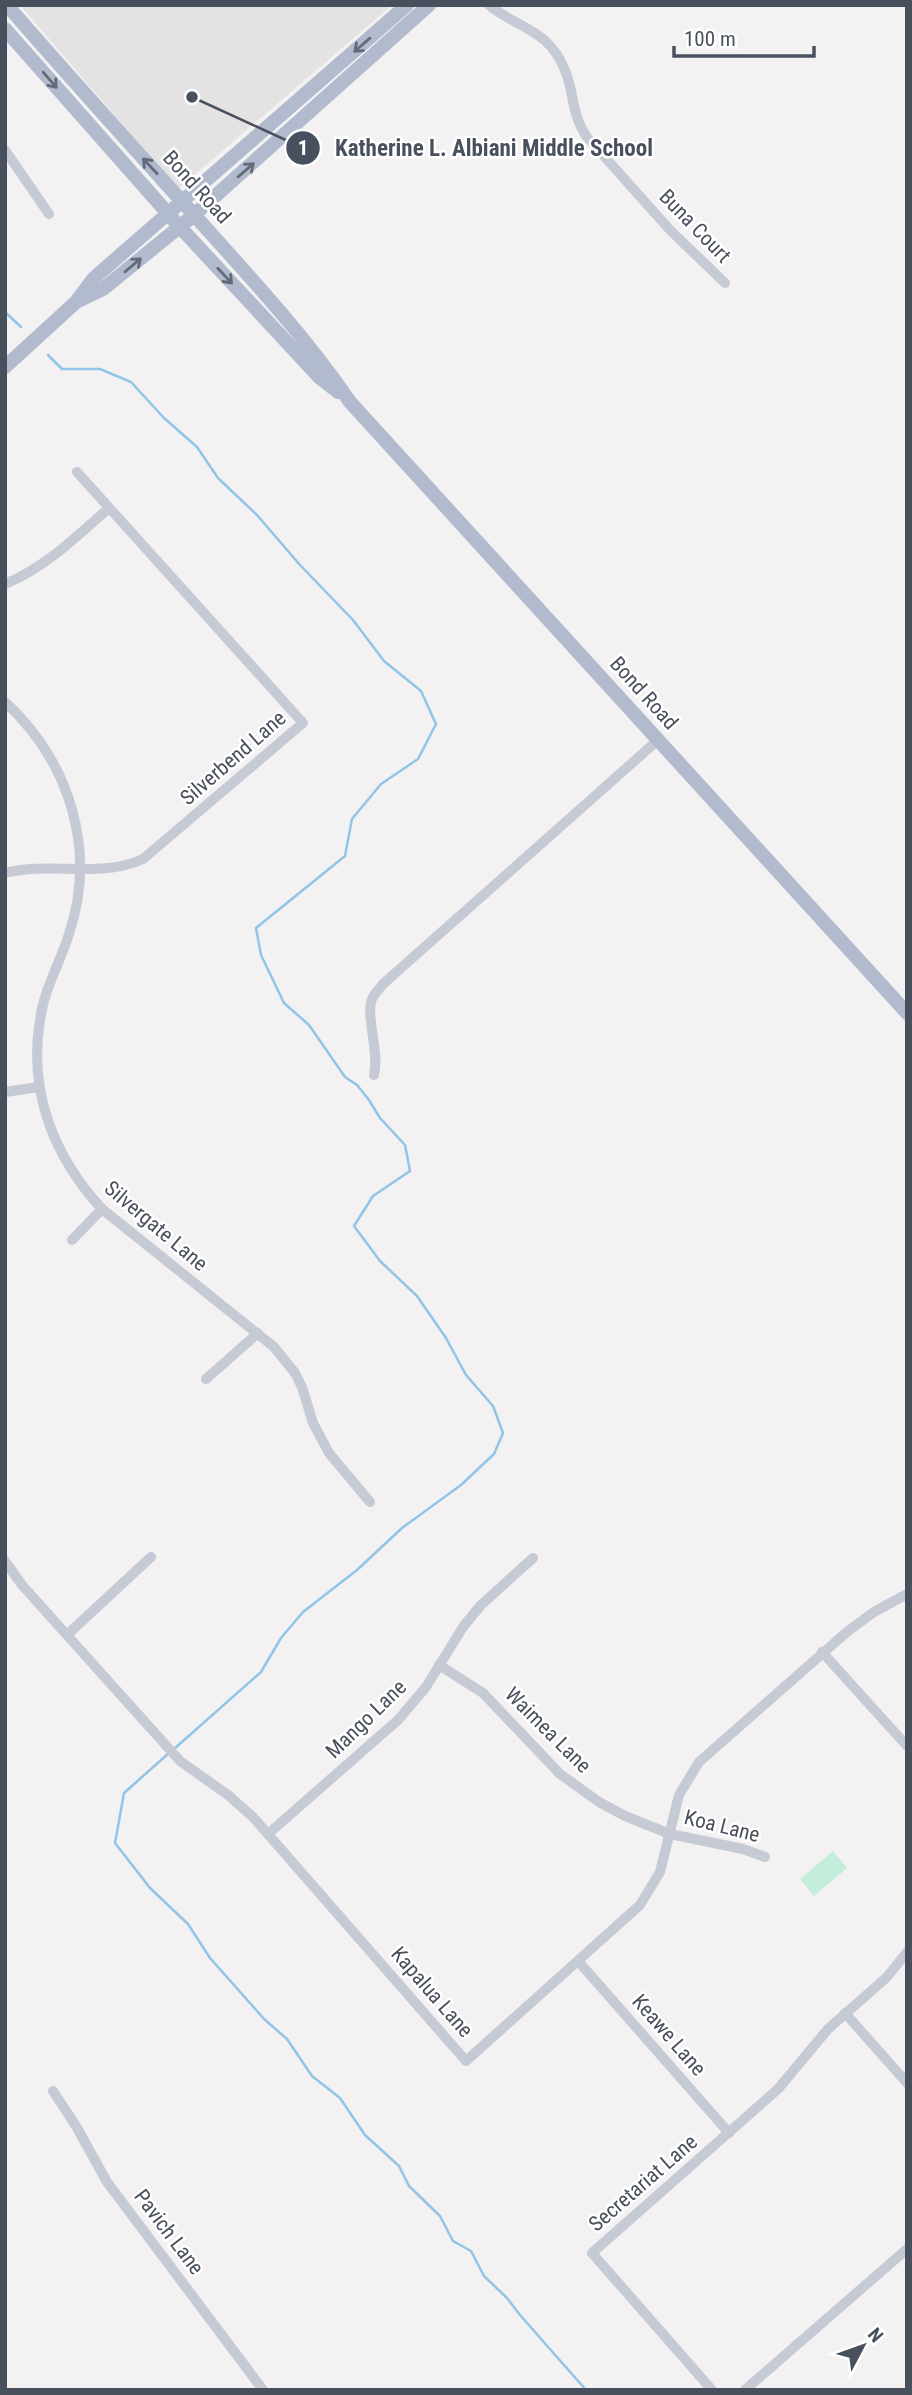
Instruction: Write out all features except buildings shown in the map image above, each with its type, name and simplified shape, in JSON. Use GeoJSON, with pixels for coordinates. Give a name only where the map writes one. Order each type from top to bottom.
{"type":"FeatureCollection","features":[{"type":"Feature","properties":{"kind":"main road","name":"Bond Road"},"geometry":{"type":"LineString","coordinates":[[7,5],[80,90],[273,301],[349,402],[907,1013]]}},
{"type":"Feature","properties":{"kind":"main road"},"geometry":{"type":"LineString","coordinates":[[5,367],[76,302],[94,278],[407,5]]}},
{"type":"Feature","properties":{"kind":"main road"},"geometry":{"type":"LineString","coordinates":[[76,302],[103,289],[194,215],[429,5]]}},
{"type":"Feature","properties":{"kind":"main road","name":"Bond Road"},"geometry":{"type":"LineString","coordinates":[[5,29],[244,298],[318,377],[349,402]]}},
{"type":"Feature","properties":{"kind":"main road"},"geometry":{"type":"LineString","coordinates":[[244,298],[268,314],[295,342],[307,343]]}},
{"type":"Feature","properties":{"kind":"street","name":"Buna Court"},"geometry":{"type":"LineString","coordinates":[[489,5],[507,18],[527,26],[552,47],[567,76],[576,118],[586,136],[670,230],[725,283]]}},
{"type":"Feature","properties":{"kind":"street"},"geometry":{"type":"LineString","coordinates":[[5,150],[49,214]]}},
{"type":"Feature","properties":{"kind":"street","name":"Silverbend Lane"},"geometry":{"type":"LineString","coordinates":[[77,472],[303,723],[153,852],[132,864],[117,868],[81,869]]}},
{"type":"Feature","properties":{"kind":"street"},"geometry":{"type":"LineString","coordinates":[[5,584],[51,558],[109,508]]}},
{"type":"Feature","properties":{"kind":"street","name":"Silvergate Lane"},"geometry":{"type":"LineString","coordinates":[[5,702],[36,734],[60,773],[74,811],[78,833],[81,869],[75,915],[52,974],[40,1017],[37,1054],[39,1087],[45,1113],[60,1151],[78,1181],[102,1209],[274,1347],[295,1373],[320,1438],[329,1453],[370,1502]]}},
{"type":"Feature","properties":{"kind":"street"},"geometry":{"type":"LineString","coordinates":[[374,1075],[377,1063],[370,1012],[371,999],[383,984],[658,740]]}},
{"type":"Feature","properties":{"kind":"street"},"geometry":{"type":"LineString","coordinates":[[5,873],[32,869],[81,869]]}},
{"type":"Feature","properties":{"kind":"street"},"geometry":{"type":"LineString","coordinates":[[5,1093],[39,1087]]}},
{"type":"Feature","properties":{"kind":"street"},"geometry":{"type":"LineString","coordinates":[[72,1240],[102,1209]]}},
{"type":"Feature","properties":{"kind":"street"},"geometry":{"type":"LineString","coordinates":[[206,1379],[258,1333]]}},
{"type":"Feature","properties":{"kind":"street"},"geometry":{"type":"LineString","coordinates":[[68,1634],[151,1557]]}},
{"type":"Feature","properties":{"kind":"street","name":"Mango Lane"},"geometry":{"type":"LineString","coordinates":[[268,1834],[398,1720],[426,1687],[463,1627],[481,1605],[533,1558]]}},
{"type":"Feature","properties":{"kind":"street","name":"Kapalua Lane"},"geometry":{"type":"LineString","coordinates":[[5,1561],[22,1586],[180,1761],[228,1795],[268,1834],[467,2061],[631,1915],[652,1889],[664,1862],[679,1795],[699,1762],[822,1652],[874,1612],[907,1594]]}},
{"type":"Feature","properties":{"kind":"street"},"geometry":{"type":"LineString","coordinates":[[822,1652],[907,1745]]}},
{"type":"Feature","properties":{"kind":"street","name":"Waimea Lane"},"geometry":{"type":"LineString","coordinates":[[439,1665],[483,1693],[540,1754],[576,1786],[625,1816],[670,1834]]}},
{"type":"Feature","properties":{"kind":"street","name":"Koa Lane"},"geometry":{"type":"LineString","coordinates":[[670,1834],[743,1849],[765,1857]]}},
{"type":"Feature","properties":{"kind":"street","name":"Secretariat Lane"},"geometry":{"type":"LineString","coordinates":[[712,2390],[592,2253],[778,2090],[820,2038],[887,1977],[907,1952]]}},
{"type":"Feature","properties":{"kind":"street","name":"Keawe Lane"},"geometry":{"type":"LineString","coordinates":[[579,1962],[729,2133]]}},
{"type":"Feature","properties":{"kind":"street"},"geometry":{"type":"LineString","coordinates":[[845,2013],[907,2083]]}},
{"type":"Feature","properties":{"kind":"street","name":"Pavich Lane"},"geometry":{"type":"LineString","coordinates":[[53,2091],[107,2182],[263,2390]]}},
{"type":"Feature","properties":{"kind":"street"},"geometry":{"type":"LineString","coordinates":[[745,2390],[907,2249]]}},
{"type":"Feature","properties":{"kind":"shaded area"},"geometry":{"type":"Polygon","coordinates":[[[20,5],[392,5],[178,189],[20,5]]]}},
{"type":"Feature","properties":{"kind":"green space"},"geometry":{"type":"Polygon","coordinates":[[[833,1851],[847,1868],[814,1896],[800,1879],[833,1851]]]}},
{"type":"Feature","properties":{"kind":"waterway"},"geometry":{"type":"LineString","coordinates":[[5,312],[21,327]]}},
{"type":"Feature","properties":{"kind":"waterway"},"geometry":{"type":"LineString","coordinates":[[48,355],[62,369],[100,369],[131,382],[164,418],[197,447],[218,478],[257,515],[353,620],[384,661],[421,691],[436,724],[418,759],[381,784],[352,819],[345,856],[256,928],[261,955],[284,1003],[309,1025],[345,1077],[357,1085],[380,1118],[405,1145],[410,1171],[373,1196],[354,1226],[380,1261],[417,1296],[446,1338],[466,1375],[493,1406],[503,1433],[494,1454],[461,1485],[402,1528],[357,1570],[303,1612],[281,1638],[261,1672],[174,1749]]}},
{"type":"Feature","properties":{"kind":"waterway"},"geometry":{"type":"LineString","coordinates":[[169,1753],[124,1793],[115,1843],[150,1888],[188,1924],[210,1958],[264,2019],[287,2039],[312,2076],[340,2098],[365,2135],[399,2166],[409,2186],[440,2216],[453,2241],[471,2251],[484,2276],[507,2298],[586,2390]]}},
{"type":"Feature","properties":{"kind":"place","name":"Katherine L. Albiani Middle School"},"geometry":{"type":"Point","coordinates":[192,97]}}]}
